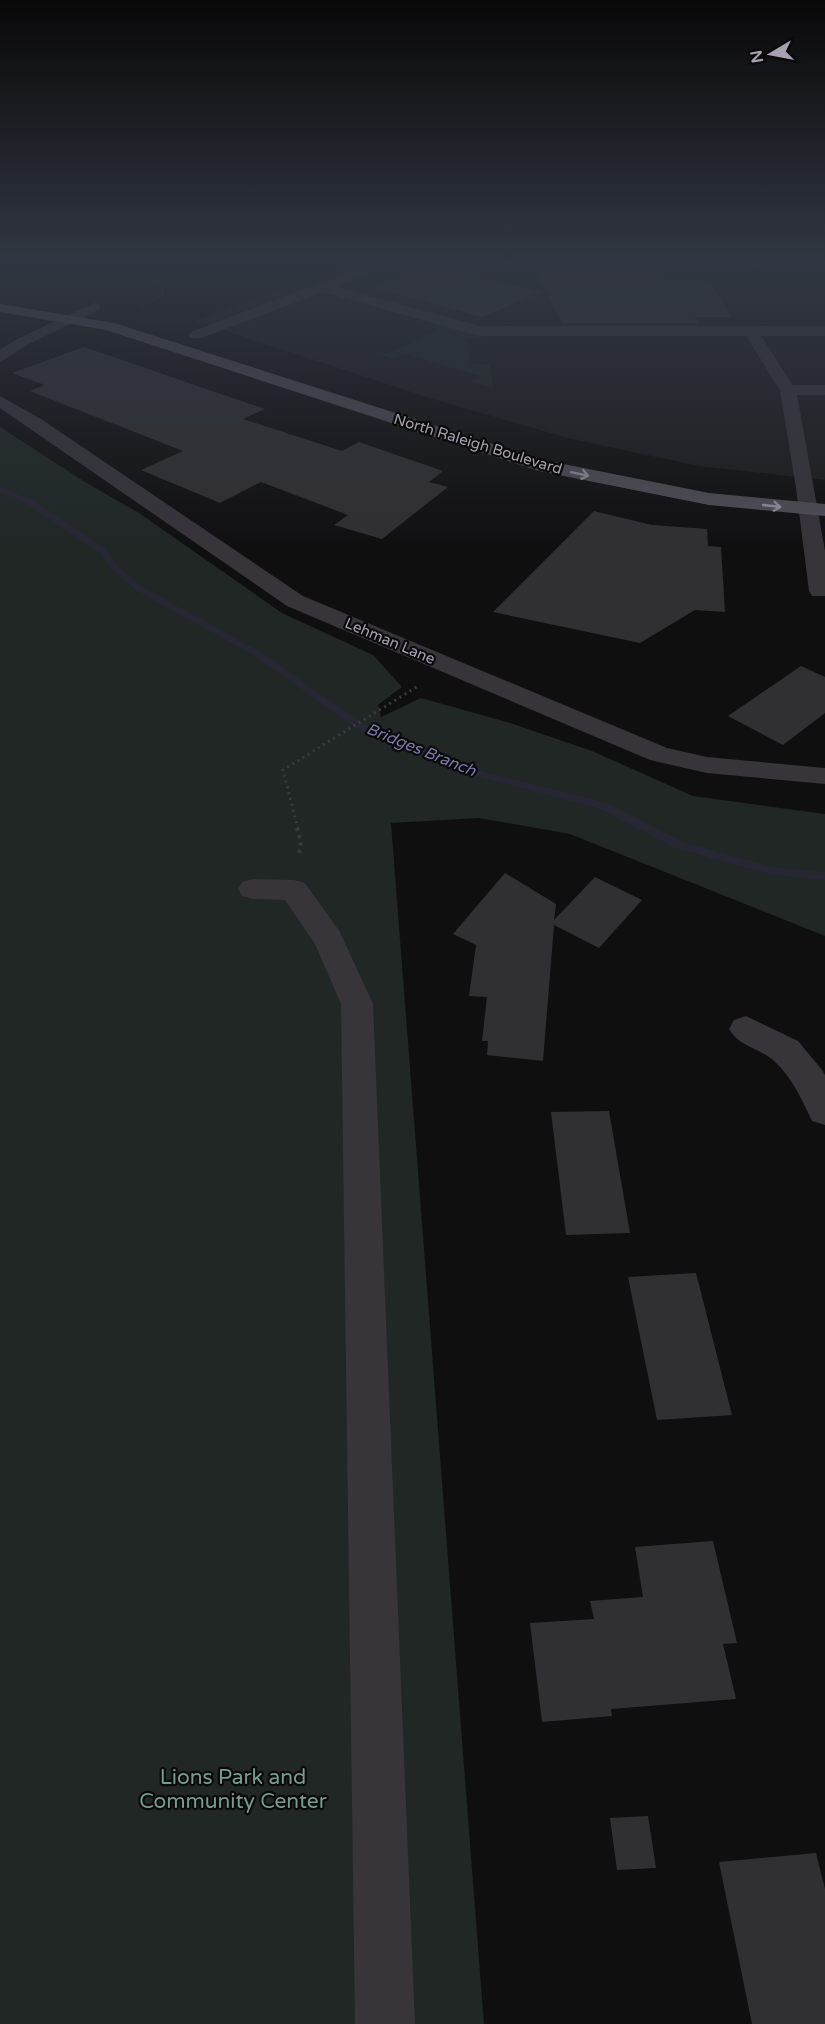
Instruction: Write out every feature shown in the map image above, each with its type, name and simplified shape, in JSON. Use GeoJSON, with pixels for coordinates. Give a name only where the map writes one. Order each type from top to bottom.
{"type":"FeatureCollection","features":[{"type":"Feature","properties":{"kind":"main road","name":"North Raleigh Boulevard"},"geometry":{"type":"LineString","coordinates":[[206,357],[539,465],[709,499],[817,510]]}},
{"type":"Feature","properties":{"kind":"main road"},"geometry":{"type":"LineString","coordinates":[[783,486],[815,489]]}},
{"type":"Feature","properties":{"kind":"street"},"geometry":{"type":"LineString","coordinates":[[767,357],[788,390],[815,489],[820,591]]}},
{"type":"Feature","properties":{"kind":"street"},"geometry":{"type":"LineString","coordinates":[[788,390],[825,390]]}},
{"type":"Feature","properties":{"kind":"street","name":"Lehman Lane"},"geometry":{"type":"LineString","coordinates":[[0,401],[295,602],[659,754],[707,765],[825,776]]}},
{"type":"Feature","properties":{"kind":"street"},"geometry":{"type":"LineString","coordinates":[[273,889],[329,940],[357,1004],[385,2024]]}},
{"type":"Feature","properties":{"kind":"street"},"geometry":{"type":"LineString","coordinates":[[746,1029],[786,1051],[810,1080],[825,1110]]}},
{"type":"Feature","properties":{"kind":"path"},"geometry":{"type":"LineString","coordinates":[[273,889],[302,842],[283,770],[450,666]]}},
{"type":"Feature","properties":{"kind":"shaded area"},"geometry":{"type":"Polygon","coordinates":[[[306,357],[825,357],[825,480],[699,466],[572,439],[436,400],[306,357]]]}},
{"type":"Feature","properties":{"kind":"green space"},"geometry":{"type":"Polygon","coordinates":[[[417,357],[470,357],[471,363],[490,365],[493,388],[472,382],[480,376],[417,357]]]}},
{"type":"Feature","properties":{"kind":"green space","name":"Lions Park and Community Center"},"geometry":{"type":"Polygon","coordinates":[[[0,427],[85,482],[139,513],[282,613],[373,655],[402,687],[378,705],[381,717],[421,698],[510,723],[592,751],[693,796],[825,814],[825,936],[570,834],[479,818],[391,823],[484,2024],[0,2024],[0,427]]]}},
{"type":"Feature","properties":{"kind":"building"},"geometry":{"type":"Polygon","coordinates":[[[55,357],[115,357],[265,409],[243,419],[342,451],[359,442],[443,471],[429,482],[448,487],[382,539],[334,525],[348,515],[261,482],[220,503],[141,470],[183,451],[30,391],[45,385],[12,373],[55,357]]]}},
{"type":"Feature","properties":{"kind":"building"},"geometry":{"type":"Polygon","coordinates":[[[594,511],[652,525],[707,529],[708,546],[721,547],[725,612],[695,610],[640,643],[493,612],[594,511]]]}},
{"type":"Feature","properties":{"kind":"building"},"geometry":{"type":"Polygon","coordinates":[[[801,666],[825,677],[825,713],[783,745],[728,716],[801,666]]]}},
{"type":"Feature","properties":{"kind":"building"},"geometry":{"type":"Polygon","coordinates":[[[505,873],[556,904],[554,920],[595,877],[642,900],[599,948],[554,925],[543,1061],[487,1055],[488,1041],[482,1041],[487,997],[469,996],[476,945],[453,934],[505,873]]]}},
{"type":"Feature","properties":{"kind":"building"},"geometry":{"type":"Polygon","coordinates":[[[609,1111],[630,1233],[566,1235],[551,1112],[609,1111]]]}},
{"type":"Feature","properties":{"kind":"building"},"geometry":{"type":"Polygon","coordinates":[[[696,1273],[732,1415],[657,1420],[628,1277],[696,1273]]]}},
{"type":"Feature","properties":{"kind":"building"},"geometry":{"type":"Polygon","coordinates":[[[713,1541],[737,1643],[723,1644],[736,1699],[611,1709],[612,1716],[542,1722],[530,1623],[594,1619],[590,1601],[643,1597],[635,1547],[713,1541]]]}},
{"type":"Feature","properties":{"kind":"building"},"geometry":{"type":"Polygon","coordinates":[[[648,1816],[656,1868],[617,1870],[610,1818],[648,1816]]]}},
{"type":"Feature","properties":{"kind":"building"},"geometry":{"type":"Polygon","coordinates":[[[816,1853],[825,1889],[825,2024],[752,2024],[719,1862],[816,1853]]]}},
{"type":"Feature","properties":{"kind":"waterway","name":"Bridges Branch"},"geometry":{"type":"LineString","coordinates":[[0,489],[30,502],[103,551],[115,568],[140,589],[256,653],[360,726],[480,774],[604,806],[679,845],[773,871],[825,876]]}}]}
